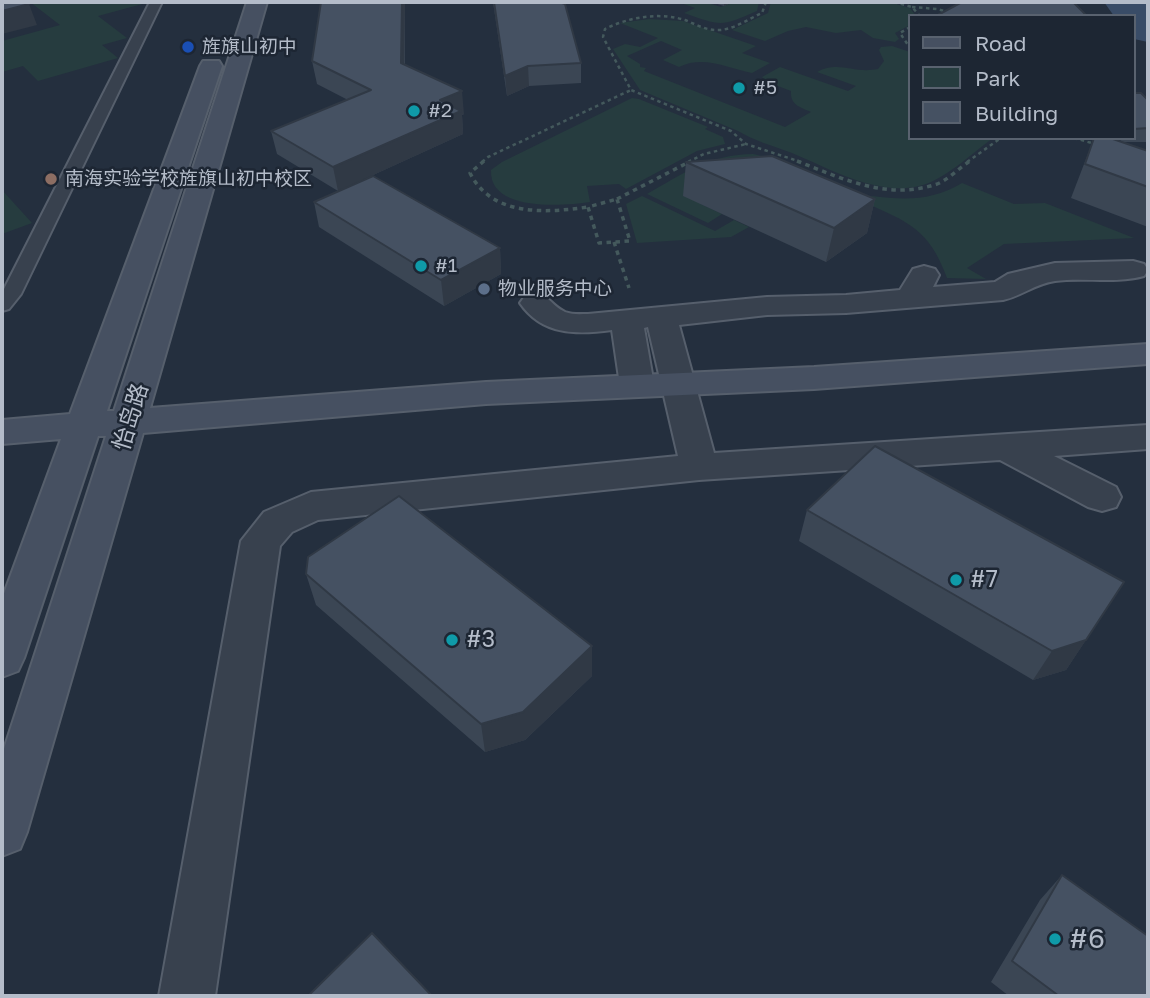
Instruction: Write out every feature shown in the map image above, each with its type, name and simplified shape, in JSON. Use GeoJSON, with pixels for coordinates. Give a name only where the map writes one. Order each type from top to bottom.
{"type":"FeatureCollection","features":[{"type":"Feature","properties":{"kind":"street"},"geometry":{"type":"LineString","coordinates":[[2,658],[235,2]]}},
{"type":"Feature","properties":{"kind":"street","name":"怡岛路"},"geometry":{"type":"LineString","coordinates":[[2,832],[257,2]]}},
{"type":"Feature","properties":{"kind":"street"},"geometry":{"type":"LineString","coordinates":[[536,303],[546,316],[561,324],[767,306],[846,304],[917,286],[1003,290],[1019,280],[1055,272],[1133,270]]}},
{"type":"Feature","properties":{"kind":"street"},"geometry":{"type":"LineString","coordinates":[[642,318],[657,384],[699,467]]}},
{"type":"Feature","properties":{"kind":"street"},"geometry":{"type":"LineString","coordinates":[[2,432],[486,393],[814,378],[1148,354]]}},
{"type":"Feature","properties":{"kind":"street"},"geometry":{"type":"LineString","coordinates":[[187,996],[261,541],[278,522],[311,506],[699,467],[1148,437]]}},
{"type":"Feature","properties":{"kind":"street"},"geometry":{"type":"LineString","coordinates":[[1006,447],[1102,497]]}},
{"type":"Feature","properties":{"kind":"lane"},"geometry":{"type":"LineString","coordinates":[[2,305],[11,294],[156,2]]}},
{"type":"Feature","properties":{"kind":"path"},"geometry":{"type":"LineString","coordinates":[[766,2],[762,13],[726,29],[713,30],[662,17],[623,20],[606,29],[603,37],[631,90],[731,131],[746,144],[881,191],[901,191],[936,185],[998,140]]}},
{"type":"Feature","properties":{"kind":"path"},"geometry":{"type":"LineString","coordinates":[[894,2],[954,14]]}},
{"type":"Feature","properties":{"kind":"path"},"geometry":{"type":"LineString","coordinates":[[912,7],[918,14]]}},
{"type":"Feature","properties":{"kind":"path"},"geometry":{"type":"LineString","coordinates":[[908,28],[900,33],[908,45]]}},
{"type":"Feature","properties":{"kind":"path"},"geometry":{"type":"LineString","coordinates":[[631,90],[488,157],[470,173],[473,185],[490,199],[514,208],[538,211],[588,207],[617,199],[704,154],[746,144]]}},
{"type":"Feature","properties":{"kind":"path"},"geometry":{"type":"LineString","coordinates":[[1080,140],[1106,148]]}},
{"type":"Feature","properties":{"kind":"path"},"geometry":{"type":"LineString","coordinates":[[588,207],[599,243],[630,241],[617,199]]}},
{"type":"Feature","properties":{"kind":"path"},"geometry":{"type":"LineString","coordinates":[[614,242],[642,318]]}},
{"type":"Feature","properties":{"kind":"green space"},"geometry":{"type":"Polygon","coordinates":[[[30,2],[146,3],[98,16],[127,38],[102,45],[118,58],[38,81],[23,66],[2,72],[2,41],[60,25],[30,2]]]}},
{"type":"Feature","properties":{"kind":"green space"},"geometry":{"type":"Polygon","coordinates":[[[705,2],[721,7],[733,2],[759,2],[757,11],[721,23],[684,13],[695,8],[681,3],[705,2]]]}},
{"type":"Feature","properties":{"kind":"green space"},"geometry":{"type":"Polygon","coordinates":[[[771,2],[889,2],[910,8],[914,14],[908,14],[908,26],[895,33],[899,39],[895,42],[873,38],[861,30],[836,33],[806,27],[765,41],[732,30],[768,13],[771,2]]]}},
{"type":"Feature","properties":{"kind":"green space"},"geometry":{"type":"Polygon","coordinates":[[[649,19],[683,21],[756,46],[742,53],[770,63],[752,73],[706,62],[679,67],[663,60],[682,50],[661,41],[627,56],[640,64],[640,67],[646,68],[644,71],[785,127],[811,112],[794,102],[791,91],[762,80],[762,77],[780,67],[848,91],[856,86],[817,72],[832,67],[878,69],[884,61],[879,50],[881,47],[892,46],[908,51],[908,140],[990,140],[951,170],[926,184],[892,188],[858,180],[758,141],[640,90],[613,49],[625,44],[640,47],[658,38],[620,23],[649,19]]]}},
{"type":"Feature","properties":{"kind":"green space"},"geometry":{"type":"Polygon","coordinates":[[[632,98],[708,127],[705,129],[723,137],[725,144],[697,151],[626,189],[619,184],[587,186],[590,202],[546,205],[514,200],[494,184],[491,170],[502,162],[632,98]]]}},
{"type":"Feature","properties":{"kind":"green space"},"geometry":{"type":"Polygon","coordinates":[[[753,154],[780,160],[701,204],[722,214],[708,223],[647,194],[710,161],[753,154]]]}},
{"type":"Feature","properties":{"kind":"green space"},"geometry":{"type":"Polygon","coordinates":[[[962,183],[1014,204],[1045,203],[1134,238],[1004,244],[967,268],[986,279],[947,278],[933,248],[916,229],[863,202],[872,196],[929,196],[962,183]]]}},
{"type":"Feature","properties":{"kind":"green space"},"geometry":{"type":"Polygon","coordinates":[[[2,190],[32,223],[2,234],[2,190]]]}},
{"type":"Feature","properties":{"kind":"green space"},"geometry":{"type":"Polygon","coordinates":[[[642,196],[715,231],[734,220],[749,227],[731,237],[637,243],[626,204],[642,196]]]}},
{"type":"Feature","properties":{"kind":"building"},"geometry":{"type":"Polygon","coordinates":[[[2,2],[26,2],[29,4],[2,11],[2,2]]]}},
{"type":"Feature","properties":{"kind":"building"},"geometry":{"type":"Polygon","coordinates":[[[321,2],[402,2],[401,63],[462,91],[440,100],[461,111],[333,167],[271,131],[371,90],[312,61],[321,2]]]}},
{"type":"Feature","properties":{"kind":"building"},"geometry":{"type":"Polygon","coordinates":[[[494,2],[565,4],[581,63],[528,66],[505,76],[494,2]]]}},
{"type":"Feature","properties":{"kind":"building"},"geometry":{"type":"Polygon","coordinates":[[[962,2],[1073,2],[1085,14],[940,14],[962,2]]]}},
{"type":"Feature","properties":{"kind":"building"},"geometry":{"type":"Polygon","coordinates":[[[1136,93],[1141,93],[1148,100],[1148,128],[1136,129],[1136,93]]]}},
{"type":"Feature","properties":{"kind":"building"},"geometry":{"type":"Polygon","coordinates":[[[1093,140],[1116,140],[1148,151],[1148,187],[1085,164],[1093,140]]]}},
{"type":"Feature","properties":{"kind":"building"},"geometry":{"type":"Polygon","coordinates":[[[772,156],[875,199],[834,228],[686,162],[772,156]]]}},
{"type":"Feature","properties":{"kind":"building"},"geometry":{"type":"Polygon","coordinates":[[[373,176],[500,248],[441,280],[314,202],[373,176]]]}},
{"type":"Feature","properties":{"kind":"building"},"geometry":{"type":"Polygon","coordinates":[[[875,446],[1124,582],[1086,640],[1052,651],[807,510],[875,446]]]}},
{"type":"Feature","properties":{"kind":"building","name":"#3"},"geometry":{"type":"Polygon","coordinates":[[[399,496],[592,646],[523,712],[481,724],[306,574],[308,557],[399,496]]]}},
{"type":"Feature","properties":{"kind":"building","name":"#6"},"geometry":{"type":"Polygon","coordinates":[[[1062,875],[1148,936],[1148,996],[1059,996],[1012,961],[1062,875]]]}},
{"type":"Feature","properties":{"kind":"building"},"geometry":{"type":"Polygon","coordinates":[[[372,933],[432,996],[308,996],[372,933]]]}},
{"type":"Feature","properties":{"kind":"waterway"},"geometry":{"type":"LineString","coordinates":[[1125,2],[1135,14]]}},
{"type":"Feature","properties":{"kind":"waterway"},"geometry":{"type":"LineString","coordinates":[[1136,15],[1148,29]]}},
{"type":"Feature","properties":{"kind":"place","name":"旌旗山初中"},"geometry":{"type":"Point","coordinates":[188,47]}},
{"type":"Feature","properties":{"kind":"place","name":"#5"},"geometry":{"type":"Point","coordinates":[739,88]}},
{"type":"Feature","properties":{"kind":"place","name":"#2"},"geometry":{"type":"Point","coordinates":[414,111]}},
{"type":"Feature","properties":{"kind":"place","name":"南海实验学校旌旗山初中校区"},"geometry":{"type":"Point","coordinates":[51,179]}},
{"type":"Feature","properties":{"kind":"place","name":"#1"},"geometry":{"type":"Point","coordinates":[421,266]}},
{"type":"Feature","properties":{"kind":"place","name":"物业服务中心"},"geometry":{"type":"Point","coordinates":[484,289]}},
{"type":"Feature","properties":{"kind":"place","name":"#7"},"geometry":{"type":"Point","coordinates":[956,580]}},
{"type":"Feature","properties":{"kind":"place","name":"#3"},"geometry":{"type":"Point","coordinates":[452,640]}},
{"type":"Feature","properties":{"kind":"place","name":"#6"},"geometry":{"type":"Point","coordinates":[1055,939]}}]}
